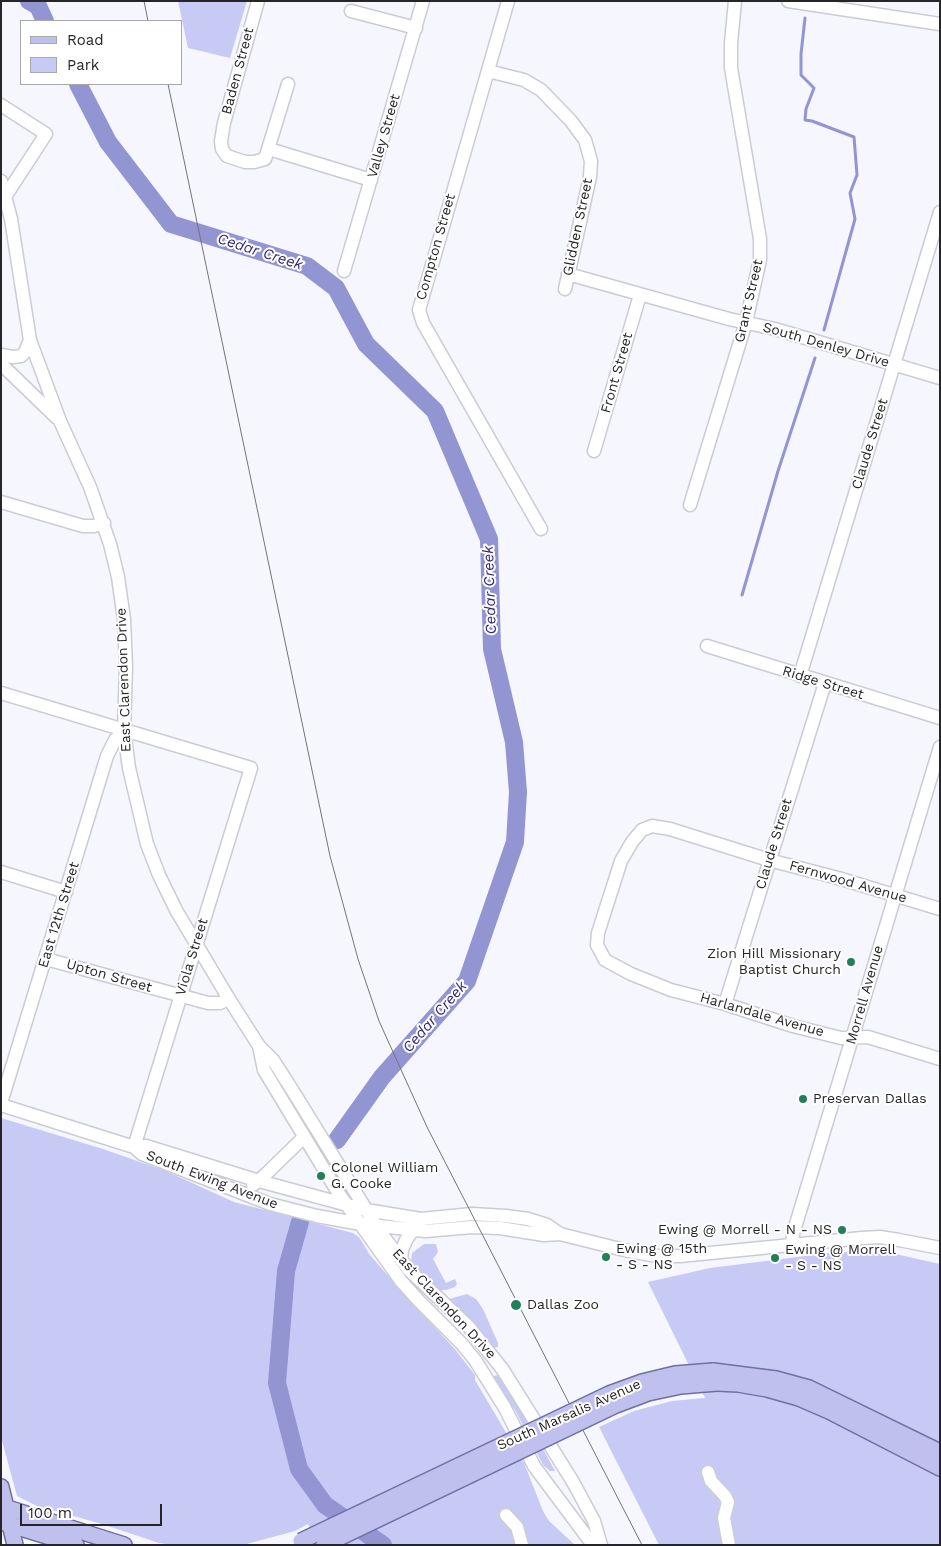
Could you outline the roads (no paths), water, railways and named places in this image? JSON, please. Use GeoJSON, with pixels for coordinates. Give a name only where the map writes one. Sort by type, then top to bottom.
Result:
{"type":"FeatureCollection","features":[{"type":"Feature","properties":{"kind":"main road","name":"South Marsalis Avenue"},"geometry":{"type":"LineString","coordinates":[[297,1543],[609,1394],[642,1382],[676,1374],[776,1379],[809,1388],[940,1452]]}},
{"type":"Feature","properties":{"kind":"main road","name":"South Marsalis Avenue"},"geometry":{"type":"LineString","coordinates":[[324,1545],[616,1405],[648,1393],[715,1377],[799,1398],[829,1411],[940,1468]]}},
{"type":"Feature","properties":{"kind":"main road"},"geometry":{"type":"LineString","coordinates":[[1,1487],[5,1515],[15,1545]]}},
{"type":"Feature","properties":{"kind":"main road"},"geometry":{"type":"LineString","coordinates":[[5,1515],[76,1545]]}},
{"type":"Feature","properties":{"kind":"main road"},"geometry":{"type":"LineString","coordinates":[[5,1515],[124,1545]]}},
{"type":"Feature","properties":{"kind":"street","name":"Baden Street"},"geometry":{"type":"LineString","coordinates":[[258,1],[224,123],[221,141],[222,149],[227,156],[236,160],[254,162],[267,154]]}},
{"type":"Feature","properties":{"kind":"street","name":"Valley Street"},"geometry":{"type":"LineString","coordinates":[[344,271],[423,1]]}},
{"type":"Feature","properties":{"kind":"street","name":"Compton Street"},"geometry":{"type":"LineString","coordinates":[[508,1],[419,310],[423,322],[541,529]]}},
{"type":"Feature","properties":{"kind":"street","name":"Grant Street"},"geometry":{"type":"LineString","coordinates":[[690,506],[746,322],[760,260],[760,238],[732,68],[731,43],[736,1]]}},
{"type":"Feature","properties":{"kind":"street"},"geometry":{"type":"LineString","coordinates":[[788,1],[940,24]]}},
{"type":"Feature","properties":{"kind":"street"},"geometry":{"type":"LineString","coordinates":[[351,10],[416,28]]}},
{"type":"Feature","properties":{"kind":"street","name":"Glidden Street"},"geometry":{"type":"LineString","coordinates":[[488,70],[524,80],[540,90],[572,120],[585,140],[591,161],[590,176],[565,289]]}},
{"type":"Feature","properties":{"kind":"street"},"geometry":{"type":"LineString","coordinates":[[288,84],[267,154],[371,180]]}},
{"type":"Feature","properties":{"kind":"street"},"geometry":{"type":"LineString","coordinates":[[1,105],[46,134],[4,199]]}},
{"type":"Feature","properties":{"kind":"street","name":"East Clarendon Drive"},"geometry":{"type":"LineString","coordinates":[[1,181],[30,340],[60,421],[90,486],[104,523],[118,577],[124,619],[126,666],[124,731],[131,778],[147,844],[159,875],[176,910],[229,999],[259,1046],[273,1060],[375,1225],[401,1260],[424,1286],[469,1327],[494,1357],[514,1386],[594,1521],[601,1545]]}},
{"type":"Feature","properties":{"kind":"street","name":"Claude Street"},"geometry":{"type":"LineString","coordinates":[[800,676],[940,212]]}},
{"type":"Feature","properties":{"kind":"street","name":"South Denley Drive"},"geometry":{"type":"LineString","coordinates":[[568,274],[640,295],[746,322],[940,378]]}},
{"type":"Feature","properties":{"kind":"street","name":"Front Street"},"geometry":{"type":"LineString","coordinates":[[594,451],[640,295]]}},
{"type":"Feature","properties":{"kind":"street"},"geometry":{"type":"LineString","coordinates":[[1,355],[13,358],[21,356],[25,352],[30,340]]}},
{"type":"Feature","properties":{"kind":"street"},"geometry":{"type":"LineString","coordinates":[[1,364],[60,421]]}},
{"type":"Feature","properties":{"kind":"street"},"geometry":{"type":"LineString","coordinates":[[1,502],[83,526],[94,526],[104,523]]}},
{"type":"Feature","properties":{"kind":"street","name":"Ridge Street"},"geometry":{"type":"LineString","coordinates":[[707,646],[940,718]]}},
{"type":"Feature","properties":{"kind":"street","name":"Claude Street"},"geometry":{"type":"LineString","coordinates":[[725,1004],[825,684]]}},
{"type":"Feature","properties":{"kind":"street"},"geometry":{"type":"LineString","coordinates":[[1,693],[124,731]]}},
{"type":"Feature","properties":{"kind":"street","name":"Viola Street"},"geometry":{"type":"LineString","coordinates":[[124,731],[251,768],[134,1147]]}},
{"type":"Feature","properties":{"kind":"street","name":"East 12th Street"},"geometry":{"type":"LineString","coordinates":[[1,1104],[107,756],[115,740],[124,731]]}},
{"type":"Feature","properties":{"kind":"street","name":"Morrell Avenue"},"geometry":{"type":"LineString","coordinates":[[792,1244],[793,1234],[940,746]]}},
{"type":"Feature","properties":{"kind":"street","name":"Fernwood Avenue"},"geometry":{"type":"LineString","coordinates":[[597,945],[598,933],[621,860],[642,830],[652,826],[670,828],[769,860],[940,909]]}},
{"type":"Feature","properties":{"kind":"street"},"geometry":{"type":"LineString","coordinates":[[1,872],[66,892]]}},
{"type":"Feature","properties":{"kind":"street","name":"Harlandale Avenue"},"geometry":{"type":"LineString","coordinates":[[597,945],[605,960],[630,974],[671,990],[725,1004],[793,1026],[841,1038],[868,1038],[940,1059]]}},
{"type":"Feature","properties":{"kind":"street","name":"Upton Street"},"geometry":{"type":"LineString","coordinates":[[46,959],[208,1003],[220,1003],[229,999]]}},
{"type":"Feature","properties":{"kind":"street","name":"East Clarendon Drive"},"geometry":{"type":"LineString","coordinates":[[259,1046],[264,1070],[348,1205],[401,1281],[462,1344],[484,1374],[505,1408],[534,1466],[593,1545]]}},
{"type":"Feature","properties":{"kind":"street","name":"South Ewing Avenue"},"geometry":{"type":"LineString","coordinates":[[1,1104],[134,1147],[146,1146],[259,1182],[366,1210],[421,1219],[472,1214],[506,1216],[528,1219],[546,1225],[560,1234]]}},
{"type":"Feature","properties":{"kind":"street"},"geometry":{"type":"LineString","coordinates":[[236,1192],[242,1192],[259,1182],[304,1136]]}},
{"type":"Feature","properties":{"kind":"street","name":"South Ewing Avenue"},"geometry":{"type":"LineString","coordinates":[[134,1147],[142,1154],[270,1204],[317,1216],[361,1224],[426,1231],[472,1227],[560,1234],[656,1256],[680,1256],[792,1244],[880,1238],[940,1248]]}},
{"type":"Feature","properties":{"kind":"street"},"geometry":{"type":"LineString","coordinates":[[401,1260],[406,1240],[414,1230]]}},
{"type":"Feature","properties":{"kind":"street"},"geometry":{"type":"LineString","coordinates":[[484,1374],[494,1357]]}},
{"type":"Feature","properties":{"kind":"street"},"geometry":{"type":"LineString","coordinates":[[545,1480],[565,1470]]}},
{"type":"Feature","properties":{"kind":"street"},"geometry":{"type":"LineString","coordinates":[[708,1472],[711,1481],[728,1502],[724,1518],[729,1545]]}},
{"type":"Feature","properties":{"kind":"street"},"geometry":{"type":"LineString","coordinates":[[506,1515],[517,1526],[522,1545]]}},
{"type":"Feature","properties":{"kind":"waterway","name":"Cedar Creek"},"geometry":{"type":"LineString","coordinates":[[29,1],[38,6],[45,20]]}},
{"type":"Feature","properties":{"kind":"waterway"},"geometry":{"type":"LineString","coordinates":[[805,18],[801,75],[814,88],[806,109],[805,120],[854,137],[857,175],[850,193],[855,219],[824,330]]}},
{"type":"Feature","properties":{"kind":"waterway","name":"Cedar Creek"},"geometry":{"type":"LineString","coordinates":[[79,85],[108,142],[171,224],[307,266],[336,288],[366,344],[435,411],[489,539],[492,649],[514,742],[518,792],[515,842],[467,981],[382,1077],[337,1140]]}},
{"type":"Feature","properties":{"kind":"waterway"},"geometry":{"type":"LineString","coordinates":[[742,595],[778,471],[815,358]]}},
{"type":"Feature","properties":{"kind":"waterway","name":"Cedar Creek"},"geometry":{"type":"LineString","coordinates":[[300,1222],[286,1271],[277,1383],[299,1469],[325,1505],[383,1545]]}},
{"type":"Feature","properties":{"kind":"tram line"},"geometry":{"type":"LineString","coordinates":[[144,1],[148,20]]}},
{"type":"Feature","properties":{"kind":"tram line"},"geometry":{"type":"LineString","coordinates":[[168,85],[330,856],[358,959],[379,1021],[427,1127],[642,1545]]}},
{"type":"Feature","properties":{"kind":"place","name":"Zion Hill Missionary Baptist Church"},"geometry":{"type":"Point","coordinates":[851,962]}},
{"type":"Feature","properties":{"kind":"place","name":"Preservan Dallas"},"geometry":{"type":"Point","coordinates":[803,1099]}},
{"type":"Feature","properties":{"kind":"place","name":"Colonel William G. Cooke"},"geometry":{"type":"Point","coordinates":[321,1176]}},
{"type":"Feature","properties":{"kind":"place","name":"Ewing @ Morrell - N - NS"},"geometry":{"type":"Point","coordinates":[842,1230]}},
{"type":"Feature","properties":{"kind":"place","name":"Ewing @ 15th - S - NS"},"geometry":{"type":"Point","coordinates":[606,1257]}},
{"type":"Feature","properties":{"kind":"place","name":"Ewing @ Morrell - S - NS"},"geometry":{"type":"Point","coordinates":[775,1258]}},
{"type":"Feature","properties":{"kind":"place","name":"Dallas Zoo"},"geometry":{"type":"Point","coordinates":[516,1305]}}]}
